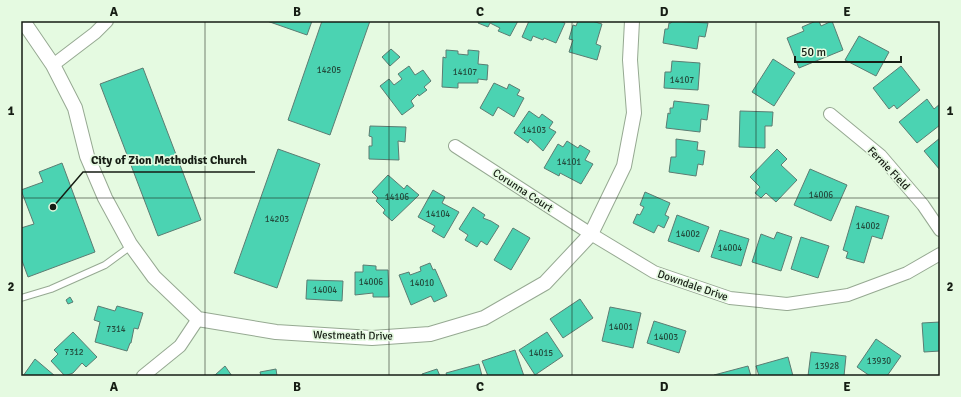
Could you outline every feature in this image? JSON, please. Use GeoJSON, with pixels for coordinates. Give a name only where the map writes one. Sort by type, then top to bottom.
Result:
{"type":"FeatureCollection","features":[{"type":"Feature","properties":{"kind":"street"},"geometry":{"type":"LineString","coordinates":[[23,21],[53,65],[75,108],[87,156],[105,198],[131,246],[154,277],[198,319],[180,346],[143,376]]}},
{"type":"Feature","properties":{"kind":"street"},"geometry":{"type":"LineString","coordinates":[[53,65],[95,33],[106,21]]}},
{"type":"Feature","properties":{"kind":"street","name":"Westmeath Drive"},"geometry":{"type":"LineString","coordinates":[[198,319],[276,332],[372,338],[430,334],[484,318],[544,283],[591,234],[624,166],[634,113],[630,60],[632,21]]}},
{"type":"Feature","properties":{"kind":"street","name":"Fernie Field"},"geometry":{"type":"LineString","coordinates":[[830,114],[881,156],[923,205],[940,230]]}},
{"type":"Feature","properties":{"kind":"street","name":"Corunna Court"},"geometry":{"type":"LineString","coordinates":[[455,146],[591,234]]}},
{"type":"Feature","properties":{"kind":"street","name":"Downdale Drive"},"geometry":{"type":"LineString","coordinates":[[591,234],[654,272],[730,298],[787,304],[848,295],[907,274],[940,254]]}},
{"type":"Feature","properties":{"kind":"lane"},"geometry":{"type":"LineString","coordinates":[[21,298],[51,289],[105,265],[131,246]]}},
{"type":"Feature","properties":{"kind":"building"},"geometry":{"type":"Polygon","coordinates":[[[267,21],[312,21],[307,35],[267,21]]]}},
{"type":"Feature","properties":{"kind":"building"},"geometry":{"type":"Polygon","coordinates":[[[322,21],[370,21],[330,135],[288,120],[322,21]]]}},
{"type":"Feature","properties":{"kind":"building"},"geometry":{"type":"Polygon","coordinates":[[[479,21],[518,21],[510,36],[498,31],[500,28],[490,23],[488,27],[478,23],[479,21]]]}},
{"type":"Feature","properties":{"kind":"building"},"geometry":{"type":"Polygon","coordinates":[[[529,21],[560,21],[565,23],[556,43],[544,38],[543,40],[533,36],[531,41],[522,37],[529,21]]]}},
{"type":"Feature","properties":{"kind":"building"},"geometry":{"type":"Polygon","coordinates":[[[578,21],[592,21],[602,24],[596,44],[601,46],[597,60],[569,52],[573,40],[569,39],[573,25],[576,26],[578,21]]]}},
{"type":"Feature","properties":{"kind":"building"},"geometry":{"type":"Polygon","coordinates":[[[672,21],[708,23],[705,37],[699,36],[697,49],[663,43],[665,29],[668,29],[669,23],[672,21]]]}},
{"type":"Feature","properties":{"kind":"building"},"geometry":{"type":"Polygon","coordinates":[[[819,21],[821,26],[832,21],[843,50],[799,68],[787,38],[804,31],[802,27],[819,21]]]}},
{"type":"Feature","properties":{"kind":"building"},"geometry":{"type":"Polygon","coordinates":[[[859,36],[889,52],[876,76],[845,60],[859,36]]]}},
{"type":"Feature","properties":{"kind":"building"},"geometry":{"type":"Polygon","coordinates":[[[391,49],[400,57],[390,66],[382,57],[391,49]]]}},
{"type":"Feature","properties":{"kind":"building"},"geometry":{"type":"Polygon","coordinates":[[[446,50],[458,51],[458,54],[468,55],[468,50],[479,51],[478,64],[488,65],[487,80],[478,79],[478,83],[458,83],[458,88],[442,87],[443,57],[446,58],[446,50]]]}},
{"type":"Feature","properties":{"kind":"building"},"geometry":{"type":"Polygon","coordinates":[[[773,59],[795,73],[774,106],[752,92],[773,59]]]}},
{"type":"Feature","properties":{"kind":"building"},"geometry":{"type":"Polygon","coordinates":[[[672,61],[700,63],[698,90],[664,88],[665,72],[671,72],[672,61]]]}},
{"type":"Feature","properties":{"kind":"building"},"geometry":{"type":"Polygon","coordinates":[[[409,66],[415,75],[423,70],[431,81],[424,87],[427,90],[419,96],[418,94],[411,101],[414,106],[402,115],[380,86],[389,79],[394,85],[402,79],[398,74],[409,66]]]}},
{"type":"Feature","properties":{"kind":"building"},"geometry":{"type":"Polygon","coordinates":[[[901,66],[920,90],[897,109],[894,105],[889,109],[873,88],[901,66]]]}},
{"type":"Feature","properties":{"kind":"building"},"geometry":{"type":"Polygon","coordinates":[[[143,68],[201,220],[158,236],[100,84],[143,68]]]}},
{"type":"Feature","properties":{"kind":"building"},"geometry":{"type":"Polygon","coordinates":[[[494,83],[507,89],[509,84],[520,90],[517,95],[524,98],[514,117],[498,107],[493,116],[480,108],[494,83]]]}},
{"type":"Feature","properties":{"kind":"building"},"geometry":{"type":"Polygon","coordinates":[[[927,99],[934,109],[940,104],[940,125],[917,143],[899,122],[927,99]]]}},
{"type":"Feature","properties":{"kind":"building"},"geometry":{"type":"Polygon","coordinates":[[[674,101],[709,105],[707,120],[701,119],[700,132],[666,128],[668,113],[670,114],[670,108],[673,108],[674,101]]]}},
{"type":"Feature","properties":{"kind":"building"},"geometry":{"type":"Polygon","coordinates":[[[529,111],[539,118],[542,114],[553,122],[549,128],[556,132],[543,151],[530,139],[528,143],[514,133],[529,111]]]}},
{"type":"Feature","properties":{"kind":"building"},"geometry":{"type":"Polygon","coordinates":[[[740,111],[773,112],[772,126],[765,126],[765,148],[739,147],[740,111]]]}},
{"type":"Feature","properties":{"kind":"building"},"geometry":{"type":"Polygon","coordinates":[[[370,126],[406,127],[405,142],[398,141],[399,160],[369,159],[369,146],[372,146],[372,137],[369,136],[370,126]]]}},
{"type":"Feature","properties":{"kind":"building"},"geometry":{"type":"Polygon","coordinates":[[[940,138],[940,170],[924,151],[940,138]]]}},
{"type":"Feature","properties":{"kind":"building"},"geometry":{"type":"Polygon","coordinates":[[[676,139],[698,142],[697,150],[705,151],[703,165],[698,164],[696,176],[669,172],[671,157],[676,157],[676,139]]]}},
{"type":"Feature","properties":{"kind":"building"},"geometry":{"type":"Polygon","coordinates":[[[567,141],[578,148],[580,145],[590,151],[585,160],[593,164],[581,184],[560,173],[559,176],[544,168],[558,144],[563,147],[567,141]]]}},
{"type":"Feature","properties":{"kind":"building"},"geometry":{"type":"Polygon","coordinates":[[[278,149],[320,164],[277,288],[234,273],[278,149]]]}},
{"type":"Feature","properties":{"kind":"building"},"geometry":{"type":"Polygon","coordinates":[[[777,149],[787,159],[781,165],[797,180],[776,202],[766,193],[761,198],[755,193],[760,187],[750,177],[777,149]]]}},
{"type":"Feature","properties":{"kind":"building"},"geometry":{"type":"Polygon","coordinates":[[[62,163],[95,252],[28,277],[21,258],[21,228],[34,224],[21,190],[43,182],[39,172],[62,163]]]}},
{"type":"Feature","properties":{"kind":"building"},"geometry":{"type":"Polygon","coordinates":[[[810,169],[847,185],[831,221],[794,205],[810,169]]]}},
{"type":"Feature","properties":{"kind":"building"},"geometry":{"type":"Polygon","coordinates":[[[388,175],[404,189],[407,185],[419,195],[392,221],[383,213],[385,210],[376,201],[378,198],[372,192],[388,175]]]}},
{"type":"Feature","properties":{"kind":"building"},"geometry":{"type":"Polygon","coordinates":[[[433,190],[445,197],[442,203],[459,212],[444,238],[432,231],[435,226],[418,217],[433,190]]]}},
{"type":"Feature","properties":{"kind":"building"},"geometry":{"type":"Polygon","coordinates":[[[645,192],[670,203],[665,215],[669,217],[664,228],[658,225],[654,233],[633,223],[637,214],[640,215],[644,207],[640,205],[645,192]]]}},
{"type":"Feature","properties":{"kind":"building"},"geometry":{"type":"Polygon","coordinates":[[[856,206],[889,216],[882,239],[872,236],[864,263],[846,258],[848,252],[843,250],[856,206]]]}},
{"type":"Feature","properties":{"kind":"building"},"geometry":{"type":"Polygon","coordinates":[[[473,207],[485,215],[483,218],[499,226],[487,245],[481,241],[477,247],[465,240],[468,235],[459,229],[473,207]]]}},
{"type":"Feature","properties":{"kind":"building"},"geometry":{"type":"Polygon","coordinates":[[[677,215],[709,227],[699,252],[668,241],[677,215]]]}},
{"type":"Feature","properties":{"kind":"building"},"geometry":{"type":"Polygon","coordinates":[[[513,228],[530,238],[511,270],[494,260],[513,228]]]}},
{"type":"Feature","properties":{"kind":"building"},"geometry":{"type":"Polygon","coordinates":[[[720,230],[749,239],[741,266],[711,257],[720,230]]]}},
{"type":"Feature","properties":{"kind":"building"},"geometry":{"type":"Polygon","coordinates":[[[777,232],[792,237],[781,271],[752,262],[761,234],[774,239],[777,232]]]}},
{"type":"Feature","properties":{"kind":"building"},"geometry":{"type":"Polygon","coordinates":[[[801,237],[829,246],[818,278],[791,269],[801,237]]]}},
{"type":"Feature","properties":{"kind":"building"},"geometry":{"type":"Polygon","coordinates":[[[430,263],[433,270],[435,269],[447,296],[434,302],[431,296],[411,305],[399,275],[409,272],[410,275],[421,271],[420,267],[430,263]]]}},
{"type":"Feature","properties":{"kind":"building"},"geometry":{"type":"Polygon","coordinates":[[[363,265],[376,266],[376,270],[388,270],[389,297],[373,297],[373,293],[355,295],[355,272],[363,272],[363,265]]]}},
{"type":"Feature","properties":{"kind":"building"},"geometry":{"type":"Polygon","coordinates":[[[307,280],[343,281],[342,301],[306,299],[307,280]]]}},
{"type":"Feature","properties":{"kind":"building"},"geometry":{"type":"Polygon","coordinates":[[[70,297],[73,302],[68,304],[66,300],[70,297]]]}},
{"type":"Feature","properties":{"kind":"building"},"geometry":{"type":"Polygon","coordinates":[[[580,299],[593,318],[563,338],[550,319],[580,299]]]}},
{"type":"Feature","properties":{"kind":"building"},"geometry":{"type":"Polygon","coordinates":[[[98,306],[115,311],[117,306],[143,313],[138,329],[134,328],[131,343],[127,351],[95,342],[100,322],[94,320],[98,306]]]}},
{"type":"Feature","properties":{"kind":"building"},"geometry":{"type":"Polygon","coordinates":[[[610,307],[641,313],[633,348],[602,341],[610,307]]]}},
{"type":"Feature","properties":{"kind":"building"},"geometry":{"type":"Polygon","coordinates":[[[654,321],[686,331],[679,353],[647,343],[654,321]]]}},
{"type":"Feature","properties":{"kind":"building"},"geometry":{"type":"Polygon","coordinates":[[[940,322],[940,351],[924,352],[922,323],[940,322]]]}},
{"type":"Feature","properties":{"kind":"building"},"geometry":{"type":"Polygon","coordinates":[[[73,332],[97,357],[86,367],[82,363],[73,373],[65,376],[51,361],[58,354],[54,350],[73,332]]]}},
{"type":"Feature","properties":{"kind":"building"},"geometry":{"type":"Polygon","coordinates":[[[547,332],[563,356],[535,375],[519,350],[547,332]]]}},
{"type":"Feature","properties":{"kind":"building"},"geometry":{"type":"Polygon","coordinates":[[[876,339],[901,356],[887,376],[870,376],[857,367],[876,339]]]}},
{"type":"Feature","properties":{"kind":"building"},"geometry":{"type":"Polygon","coordinates":[[[515,350],[524,376],[488,376],[482,361],[515,350]]]}},
{"type":"Feature","properties":{"kind":"building"},"geometry":{"type":"Polygon","coordinates":[[[811,352],[846,356],[844,376],[808,376],[811,352]]]}},
{"type":"Feature","properties":{"kind":"building"},"geometry":{"type":"Polygon","coordinates":[[[788,357],[793,376],[759,376],[756,366],[788,357]]]}},
{"type":"Feature","properties":{"kind":"building"},"geometry":{"type":"Polygon","coordinates":[[[35,359],[55,376],[23,376],[35,359]]]}},
{"type":"Feature","properties":{"kind":"building"},"geometry":{"type":"Polygon","coordinates":[[[479,364],[482,376],[447,376],[446,373],[479,364]]]}},
{"type":"Feature","properties":{"kind":"building"},"geometry":{"type":"Polygon","coordinates":[[[225,366],[232,376],[210,376],[215,375],[225,366]]]}},
{"type":"Feature","properties":{"kind":"building"},"geometry":{"type":"Polygon","coordinates":[[[748,366],[751,376],[714,375],[748,366]]]}},
{"type":"Feature","properties":{"kind":"building"},"geometry":{"type":"Polygon","coordinates":[[[276,369],[277,376],[261,376],[260,372],[276,369]]]}},
{"type":"Feature","properties":{"kind":"building"},"geometry":{"type":"Polygon","coordinates":[[[437,369],[440,376],[422,376],[422,374],[437,369]]]}},
{"type":"Feature","properties":{"kind":"place","name":"City of Zion Methodist Church"},"geometry":{"type":"Point","coordinates":[53,207]}}]}
